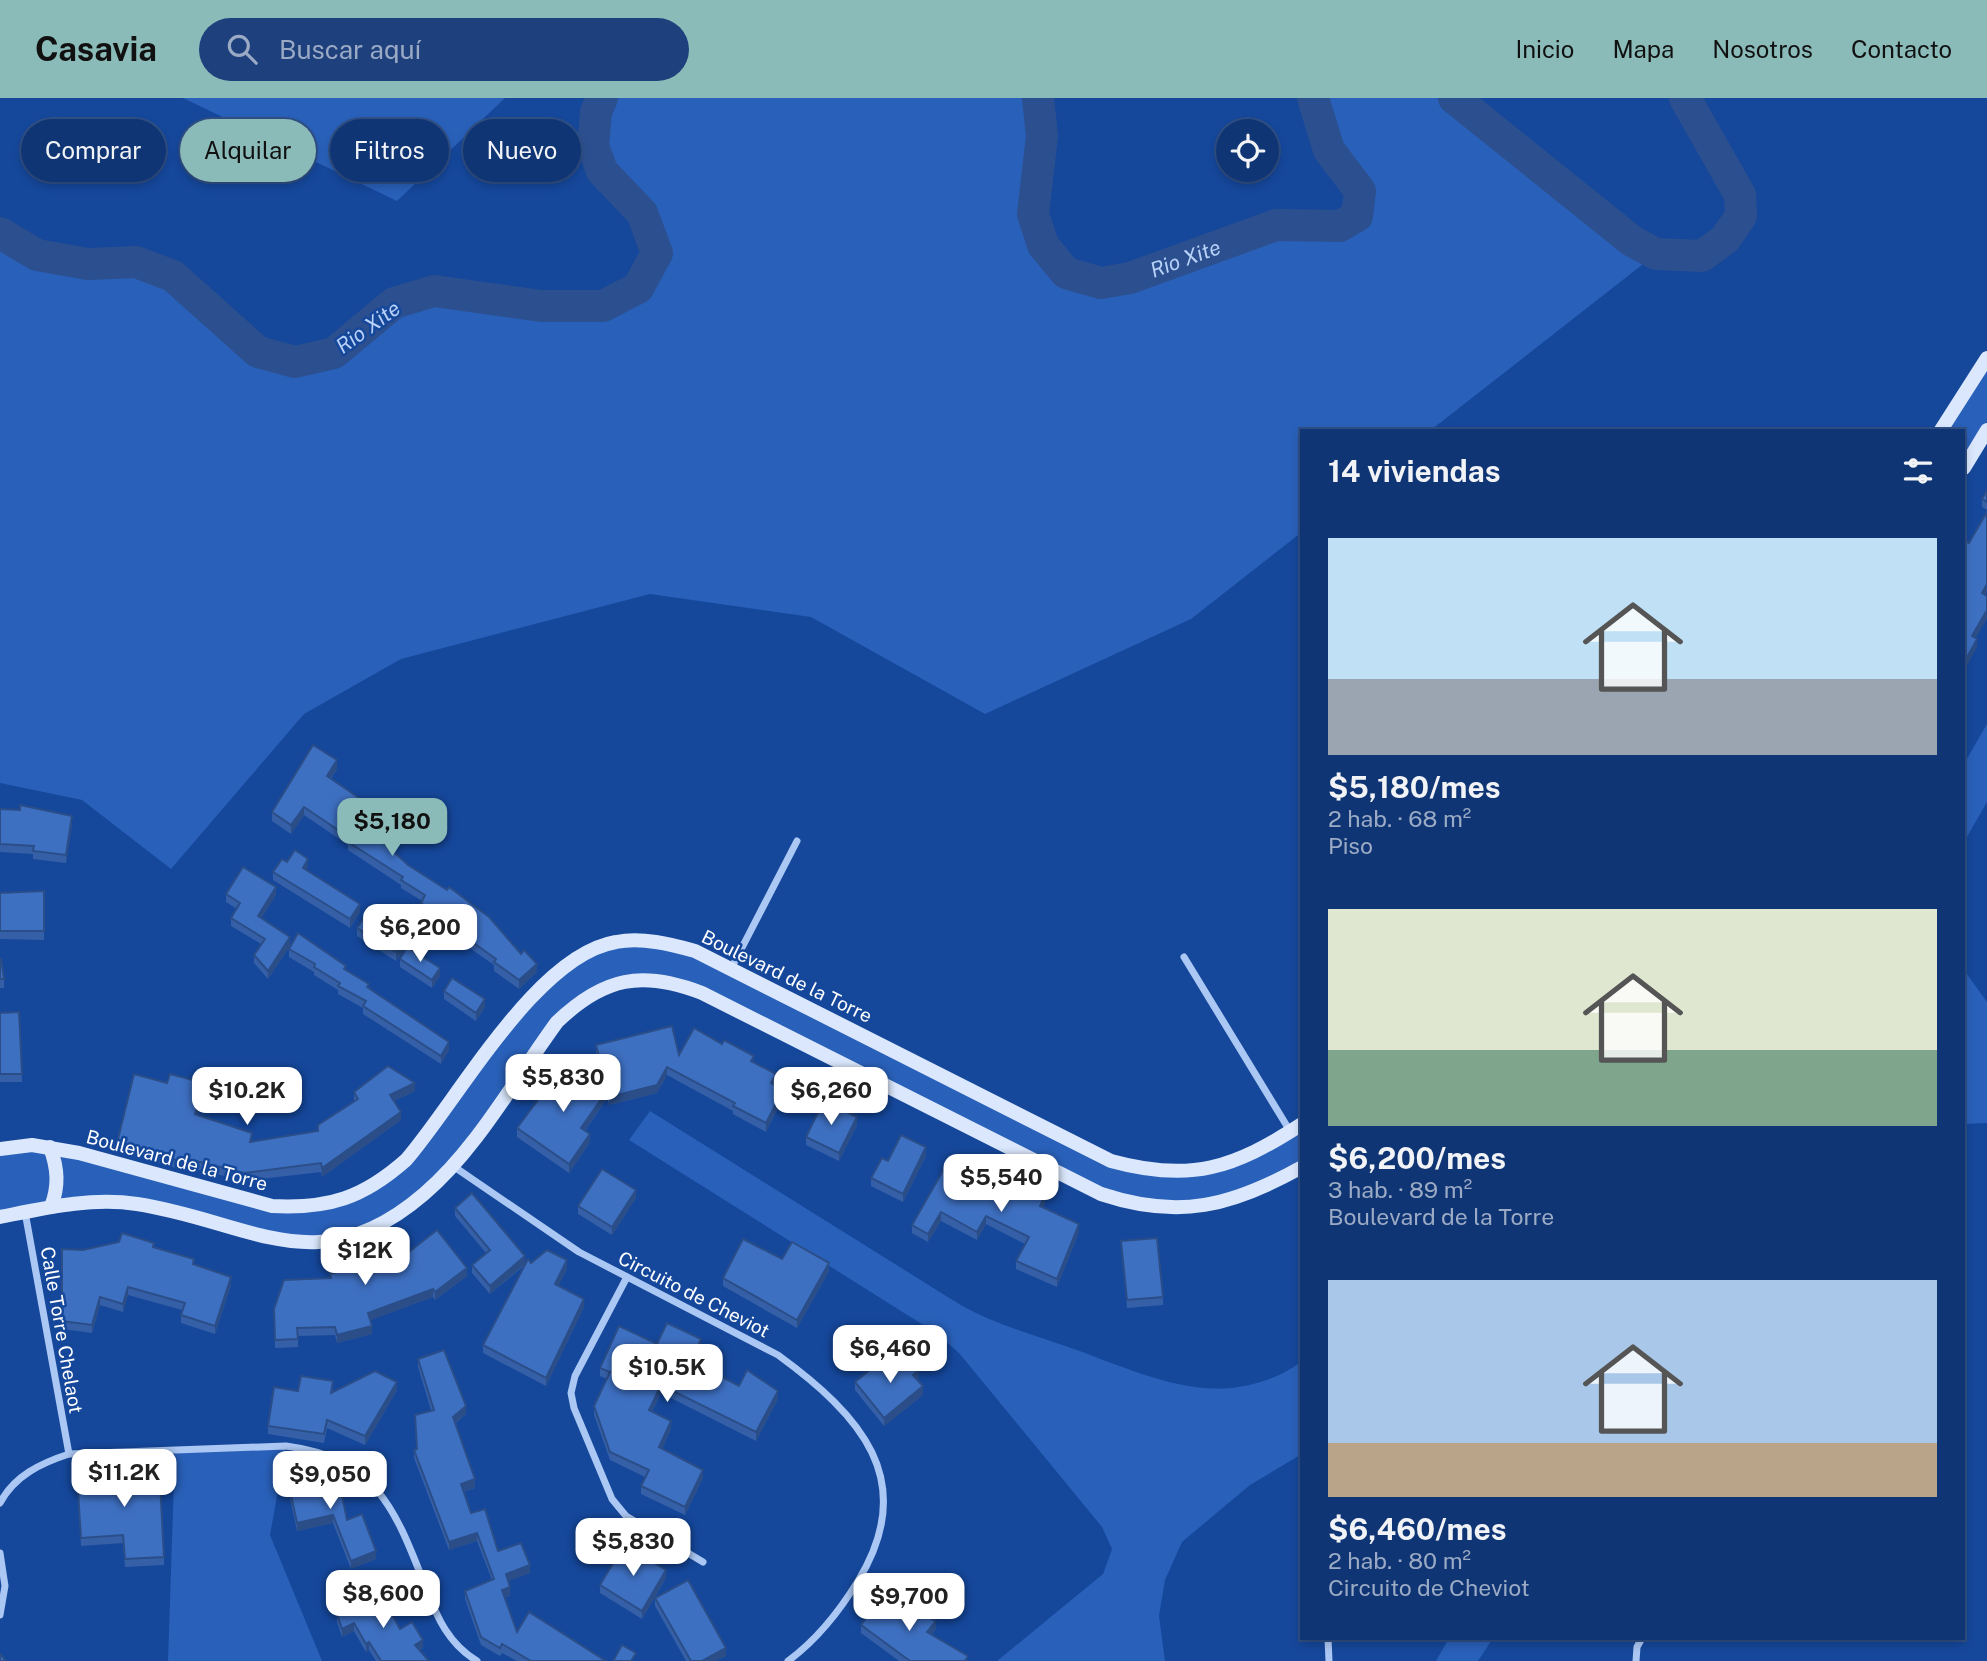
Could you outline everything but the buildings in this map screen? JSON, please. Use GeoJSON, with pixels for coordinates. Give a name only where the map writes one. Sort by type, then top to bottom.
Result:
{"type":"FeatureCollection","features":[{"type":"Feature","properties":{"kind":"street"},"geometry":{"type":"LineString","coordinates":[[1942,429],[1987,358]]}},
{"type":"Feature","properties":{"kind":"street"},"geometry":{"type":"LineString","coordinates":[[1965,466],[1986,433]]}},
{"type":"Feature","properties":{"kind":"street"},"geometry":{"type":"LineString","coordinates":[[732,967],[797,841]]}},
{"type":"Feature","properties":{"kind":"street","name":"Boulevard de la Torre"},"geometry":{"type":"LineString","coordinates":[[0,1149],[12,1146],[50,1147],[272,1206],[298,1208],[353,1197],[379,1184],[406,1160],[548,978],[589,951],[616,942],[666,942],[695,951],[732,967],[1123,1164],[1147,1171],[1182,1174],[1209,1169],[1243,1156],[1296,1128]]}},
{"type":"Feature","properties":{"kind":"street"},"geometry":{"type":"LineString","coordinates":[[1184,957],[1296,1128]]}},
{"type":"Feature","properties":{"kind":"street"},"geometry":{"type":"LineString","coordinates":[[0,1217],[86,1202],[139,1204],[263,1238],[302,1243],[336,1240],[365,1231],[396,1216],[453,1166],[557,1021],[577,1002],[600,990],[639,978],[671,981],[702,993],[1101,1194],[1129,1203],[1153,1208],[1180,1208],[1216,1202],[1276,1181],[1300,1168]]}},
{"type":"Feature","properties":{"kind":"street"},"geometry":{"type":"LineString","coordinates":[[50,1147],[57,1172],[57,1191],[51,1207]]}},
{"type":"Feature","properties":{"kind":"street","name":"Circuito de Cheviot"},"geometry":{"type":"LineString","coordinates":[[453,1166],[561,1242],[778,1355],[807,1377],[852,1422],[869,1444],[882,1479],[885,1512],[876,1553],[839,1611],[817,1637],[788,1661]]}},
{"type":"Feature","properties":{"kind":"street","name":"Calle Torre Chelaot"},"geometry":{"type":"LineString","coordinates":[[25,1212],[69,1454]]}},
{"type":"Feature","properties":{"kind":"street"},"geometry":{"type":"LineString","coordinates":[[627,1276],[575,1376],[571,1393],[574,1408],[612,1499],[626,1516],[703,1562]]}},
{"type":"Feature","properties":{"kind":"street"},"geometry":{"type":"LineString","coordinates":[[0,1503],[7,1490],[27,1473],[45,1462],[69,1454],[286,1446],[313,1450],[340,1461],[387,1500],[402,1526],[438,1619],[453,1641],[477,1661]]}},
{"type":"Feature","properties":{"kind":"street"},"geometry":{"type":"LineString","coordinates":[[0,1553],[5,1586],[0,1615]]}},
{"type":"Feature","properties":{"kind":"street"},"geometry":{"type":"LineString","coordinates":[[1328,1640],[1329,1661]]}},
{"type":"Feature","properties":{"kind":"street"},"geometry":{"type":"LineString","coordinates":[[1636,1661],[1637,1647],[1641,1640]]}},
{"type":"Feature","properties":{"kind":"shaded area"},"geometry":{"type":"Polygon","coordinates":[[[183,98],[505,98],[483,119],[463,119],[463,138],[449,151],[449,119],[330,119],[330,169],[316,162],[316,119],[227,119],[183,98]]]}},
{"type":"Feature","properties":{"kind":"shaded area"},"geometry":{"type":"Polygon","coordinates":[[[602,98],[1038,98],[1042,136],[1033,214],[1043,245],[1066,273],[1101,283],[1130,278],[1276,225],[1340,226],[1357,216],[1360,191],[1329,150],[1313,98],[1454,98],[1632,241],[1656,254],[1432,429],[1300,429],[1300,534],[1191,619],[985,714],[811,617],[650,594],[401,659],[304,714],[171,869],[82,800],[0,783],[0,233],[37,255],[88,264],[136,262],[173,276],[258,352],[295,362],[334,353],[394,303],[434,291],[541,306],[603,306],[638,288],[657,253],[642,213],[602,171],[593,146],[596,112],[602,98]]]}},
{"type":"Feature","properties":{"kind":"shaded area"},"geometry":{"type":"Polygon","coordinates":[[[358,182],[417,182],[397,201],[358,182]]]}},
{"type":"Feature","properties":{"kind":"shaded area"},"geometry":{"type":"Polygon","coordinates":[[[1987,358],[1987,430],[1965,466],[1965,429],[1942,429],[1987,358]]]}},
{"type":"Feature","properties":{"kind":"shaded area"},"geometry":{"type":"Polygon","coordinates":[[[1987,724],[1987,802],[1965,840],[1965,762],[1987,724]]]}},
{"type":"Feature","properties":{"kind":"shaded area"},"geometry":{"type":"Polygon","coordinates":[[[665,942],[1111,1161],[1209,1169],[1300,1125],[1300,1168],[1216,1202],[1129,1203],[702,993],[639,978],[577,1002],[453,1166],[365,1232],[302,1243],[139,1204],[0,1217],[0,1149],[32,1145],[298,1208],[379,1184],[548,978],[589,951],[665,942]]]}},
{"type":"Feature","properties":{"kind":"shaded area"},"geometry":{"type":"Polygon","coordinates":[[[1965,971],[1987,1002],[1987,1123],[1965,1124],[1965,971]]]}},
{"type":"Feature","properties":{"kind":"shaded area"},"geometry":{"type":"Polygon","coordinates":[[[650,1111],[972,1311],[1152,1377],[1195,1387],[1238,1387],[1280,1375],[1300,1362],[1300,1455],[1250,1485],[1182,1542],[1165,1580],[1159,1616],[1165,1661],[997,1661],[1103,1574],[1112,1549],[1102,1527],[959,1353],[936,1333],[629,1140],[650,1111]]]}},
{"type":"Feature","properties":{"kind":"shaded area"},"geometry":{"type":"Polygon","coordinates":[[[286,1446],[270,1535],[322,1661],[168,1661],[175,1450],[286,1446]]]}},
{"type":"Feature","properties":{"kind":"shaded area"},"geometry":{"type":"Polygon","coordinates":[[[1448,1640],[1492,1640],[1478,1661],[1436,1661],[1448,1640]]]}},
{"type":"Feature","properties":{"kind":"waterway","name":"Rio Xite"},"geometry":{"type":"LineString","coordinates":[[0,233],[37,255],[88,264],[136,262],[173,276],[258,352],[295,362],[334,353],[394,303],[434,291],[541,306],[603,306],[638,288],[657,253],[642,213],[602,171],[593,146],[596,112],[602,98]]}},
{"type":"Feature","properties":{"kind":"waterway","name":"Rio Xite"},"geometry":{"type":"LineString","coordinates":[[1038,98],[1042,136],[1033,214],[1043,245],[1066,273],[1101,283],[1130,278],[1276,225],[1340,226],[1357,216],[1360,191],[1329,150],[1313,98]]}},
{"type":"Feature","properties":{"kind":"waterway","name":"Rio Xite"},"geometry":{"type":"LineString","coordinates":[[1454,98],[1632,241],[1656,254],[1702,256],[1725,239],[1741,216],[1740,195],[1685,98]]}}]}
